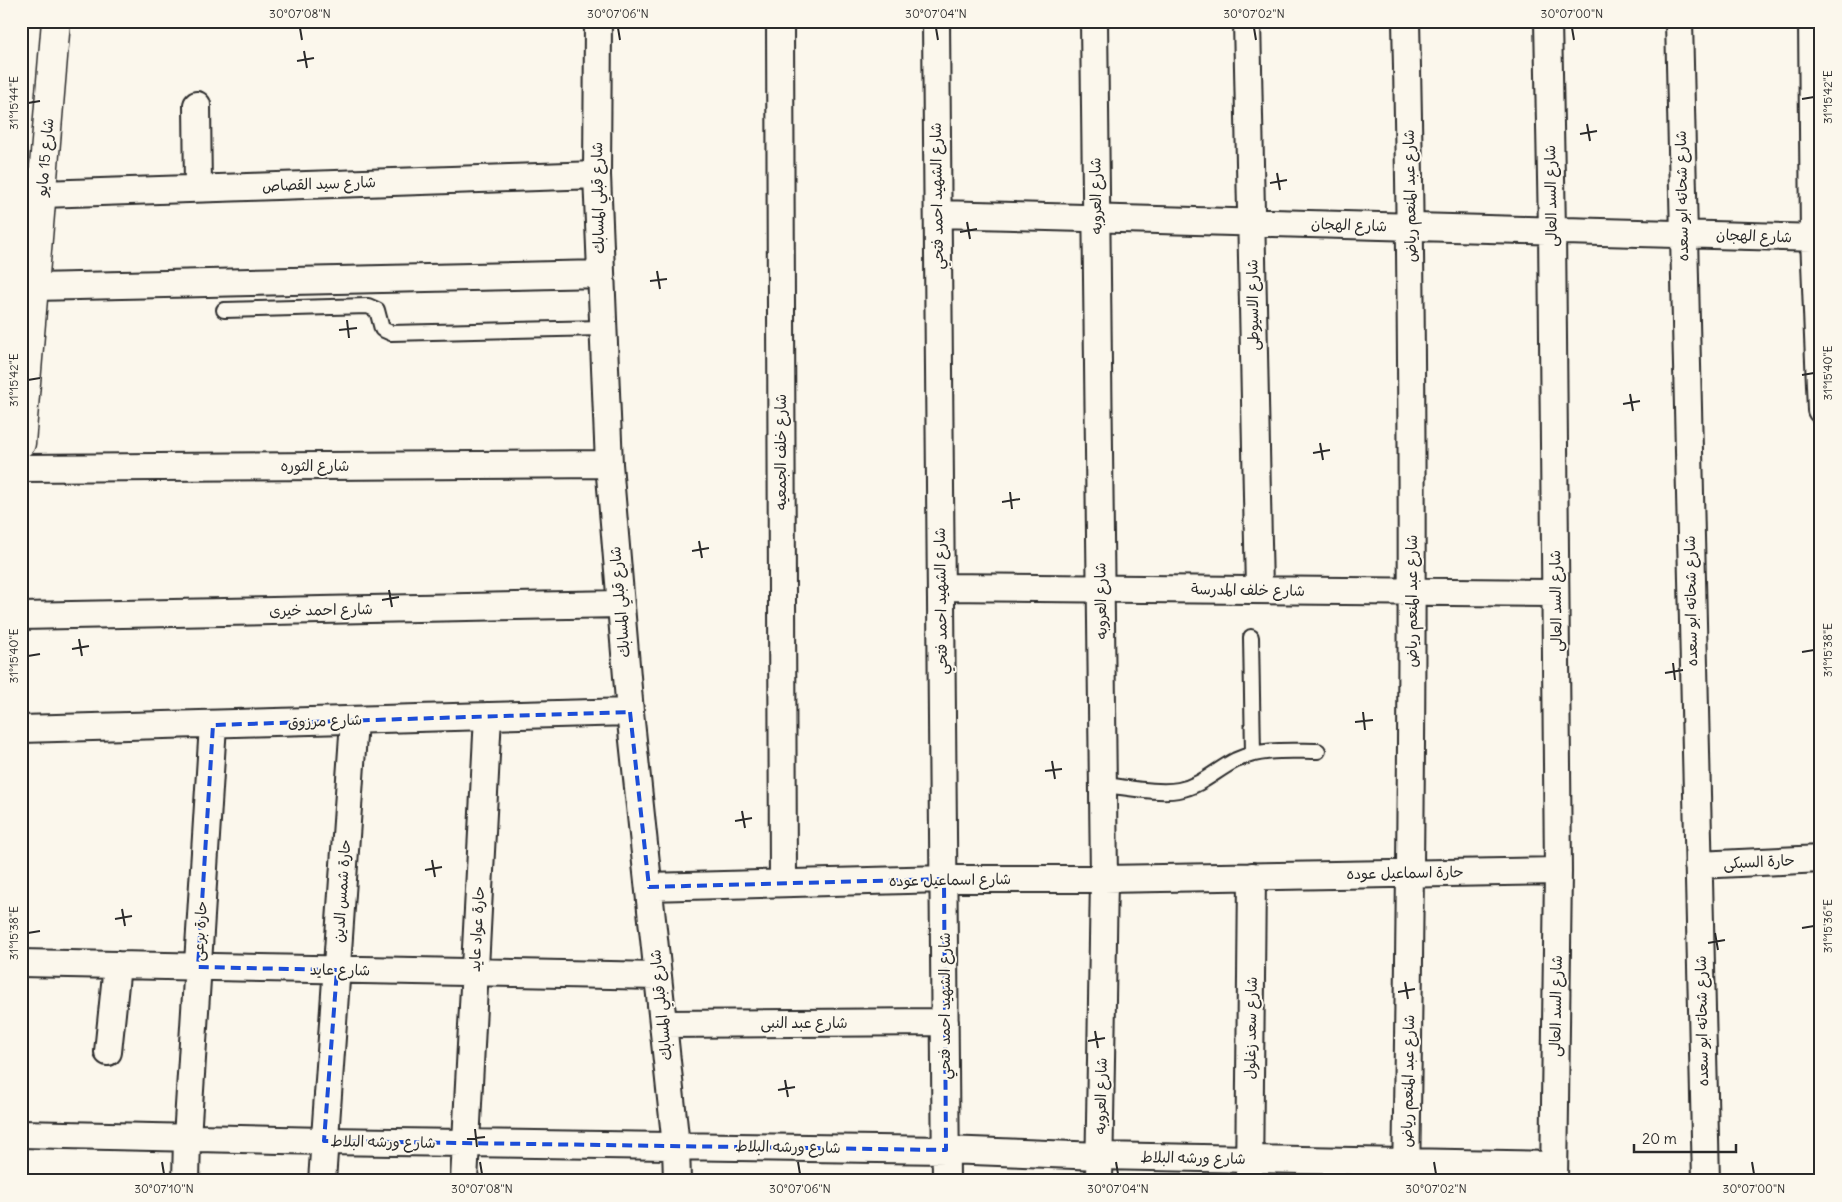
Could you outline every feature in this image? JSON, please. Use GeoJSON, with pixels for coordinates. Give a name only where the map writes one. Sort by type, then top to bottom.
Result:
{"type":"FeatureCollection","features":[{"type":"Feature","properties":{"kind":"main road","name":"شارع 15 مايو"},"geometry":{"type":"LineString","coordinates":[[21,443],[56,21]]}},
{"type":"Feature","properties":{"kind":"street","name":"شارع قبلي المسابك"},"geometry":{"type":"LineString","coordinates":[[598,21],[596,175],[609,464],[630,712],[676,1146],[677,1181]]}},
{"type":"Feature","properties":{"kind":"street","name":"شارع خلف الجمعيه"},"geometry":{"type":"LineString","coordinates":[[780,21],[782,884]]}},
{"type":"Feature","properties":{"kind":"street","name":"شارع الشهيد احمد فتحي"},"geometry":{"type":"LineString","coordinates":[[936,21],[946,1181]]}},
{"type":"Feature","properties":{"kind":"street","name":"شارع العروبه"},"geometry":{"type":"LineString","coordinates":[[1094,21],[1104,879],[1100,1168]]}},
{"type":"Feature","properties":{"kind":"street","name":"شارع الاسيوطى"},"geometry":{"type":"LineString","coordinates":[[1247,21],[1258,590]]}},
{"type":"Feature","properties":{"kind":"street","name":"شارع عبد المنعم رياض"},"geometry":{"type":"LineString","coordinates":[[1406,21],[1411,227],[1412,591],[1411,874],[1406,1172]]}},
{"type":"Feature","properties":{"kind":"street","name":"شارع السد العالى"},"geometry":{"type":"LineString","coordinates":[[1548,21],[1552,230],[1558,871],[1554,1173]]}},
{"type":"Feature","properties":{"kind":"street","name":"شارع شحاته ابو سعده"},"geometry":{"type":"LineString","coordinates":[[1679,21],[1706,1181]]}},
{"type":"Feature","properties":{"kind":"street"},"geometry":{"type":"LineString","coordinates":[[1812,21],[1821,410]]}},
{"type":"Feature","properties":{"kind":"street"},"geometry":{"type":"LineString","coordinates":[[198,106],[198,188]]}},
{"type":"Feature","properties":{"kind":"street","name":"شارع سيد القصاص"},"geometry":{"type":"LineString","coordinates":[[42,194],[596,175]]}},
{"type":"Feature","properties":{"kind":"street","name":"شارع الهجان"},"geometry":{"type":"LineString","coordinates":[[938,214],[1817,238]]}},
{"type":"Feature","properties":{"kind":"street"},"geometry":{"type":"LineString","coordinates":[[34,287],[600,274]]}},
{"type":"Feature","properties":{"kind":"street","name":"شارع الثوره"},"geometry":{"type":"LineString","coordinates":[[21,468],[609,464]]}},
{"type":"Feature","properties":{"kind":"street","name":"شارع خلف المدرسة"},"geometry":{"type":"LineString","coordinates":[[941,587],[1556,593]]}},
{"type":"Feature","properties":{"kind":"street","name":"شارع احمد خيرى"},"geometry":{"type":"LineString","coordinates":[[21,616],[620,604]]}},
{"type":"Feature","properties":{"kind":"street","name":"شارع مرزوق"},"geometry":{"type":"LineString","coordinates":[[21,729],[630,712]]}},
{"type":"Feature","properties":{"kind":"street","name":"حارة عواد عايد"},"geometry":{"type":"LineString","coordinates":[[464,1181],[488,716]]}},
{"type":"Feature","properties":{"kind":"street","name":"حارة شمس الدين"},"geometry":{"type":"LineString","coordinates":[[322,1181],[354,720]]}},
{"type":"Feature","properties":{"kind":"street","name":"حارة برعى"},"geometry":{"type":"LineString","coordinates":[[186,1181],[187,1138],[213,725]]}},
{"type":"Feature","properties":{"kind":"street","name":"حارة السبكى"},"geometry":{"type":"LineString","coordinates":[[1698,865],[1821,858]]}},
{"type":"Feature","properties":{"kind":"street","name":"حارة اسماعيل عوده"},"geometry":{"type":"LineString","coordinates":[[1252,876],[1558,871]]}},
{"type":"Feature","properties":{"kind":"street","name":"شارع اسماعيل عوده"},"geometry":{"type":"LineString","coordinates":[[649,887],[944,879],[1104,879],[1252,876]]}},
{"type":"Feature","properties":{"kind":"street","name":"شارع سعد زغلول"},"geometry":{"type":"LineString","coordinates":[[1250,1170],[1252,876]]}},
{"type":"Feature","properties":{"kind":"street","name":"شارع عايد"},"geometry":{"type":"LineString","coordinates":[[21,963],[658,976]]}},
{"type":"Feature","properties":{"kind":"street"},"geometry":{"type":"LineString","coordinates":[[108,1052],[117,965]]}},
{"type":"Feature","properties":{"kind":"street","name":"شارع عبد النبى"},"geometry":{"type":"LineString","coordinates":[[663,1024],[945,1022]]}},
{"type":"Feature","properties":{"kind":"street","name":"شارع ورشه البلاط"},"geometry":{"type":"LineString","coordinates":[[21,1134],[324,1141],[946,1150],[1100,1168],[1554,1173]]}},
{"type":"Feature","properties":{"kind":"lane"},"geometry":{"type":"LineString","coordinates":[[224,310],[368,306],[377,310],[382,329],[392,333],[602,328]]}},
{"type":"Feature","properties":{"kind":"lane"},"geometry":{"type":"LineString","coordinates":[[1251,637],[1253,754]]}},
{"type":"Feature","properties":{"kind":"lane"},"geometry":{"type":"LineString","coordinates":[[1103,786],[1176,791],[1200,783],[1234,761],[1253,754],[1276,751],[1318,751]]}},
{"type":"Feature","properties":{"kind":"highlighted area"},"geometry":{"type":"Polygon","coordinates":[[[630,712],[649,887],[944,879],[946,1150],[324,1141],[337,970],[198,967],[213,725],[630,712]]]}}]}
